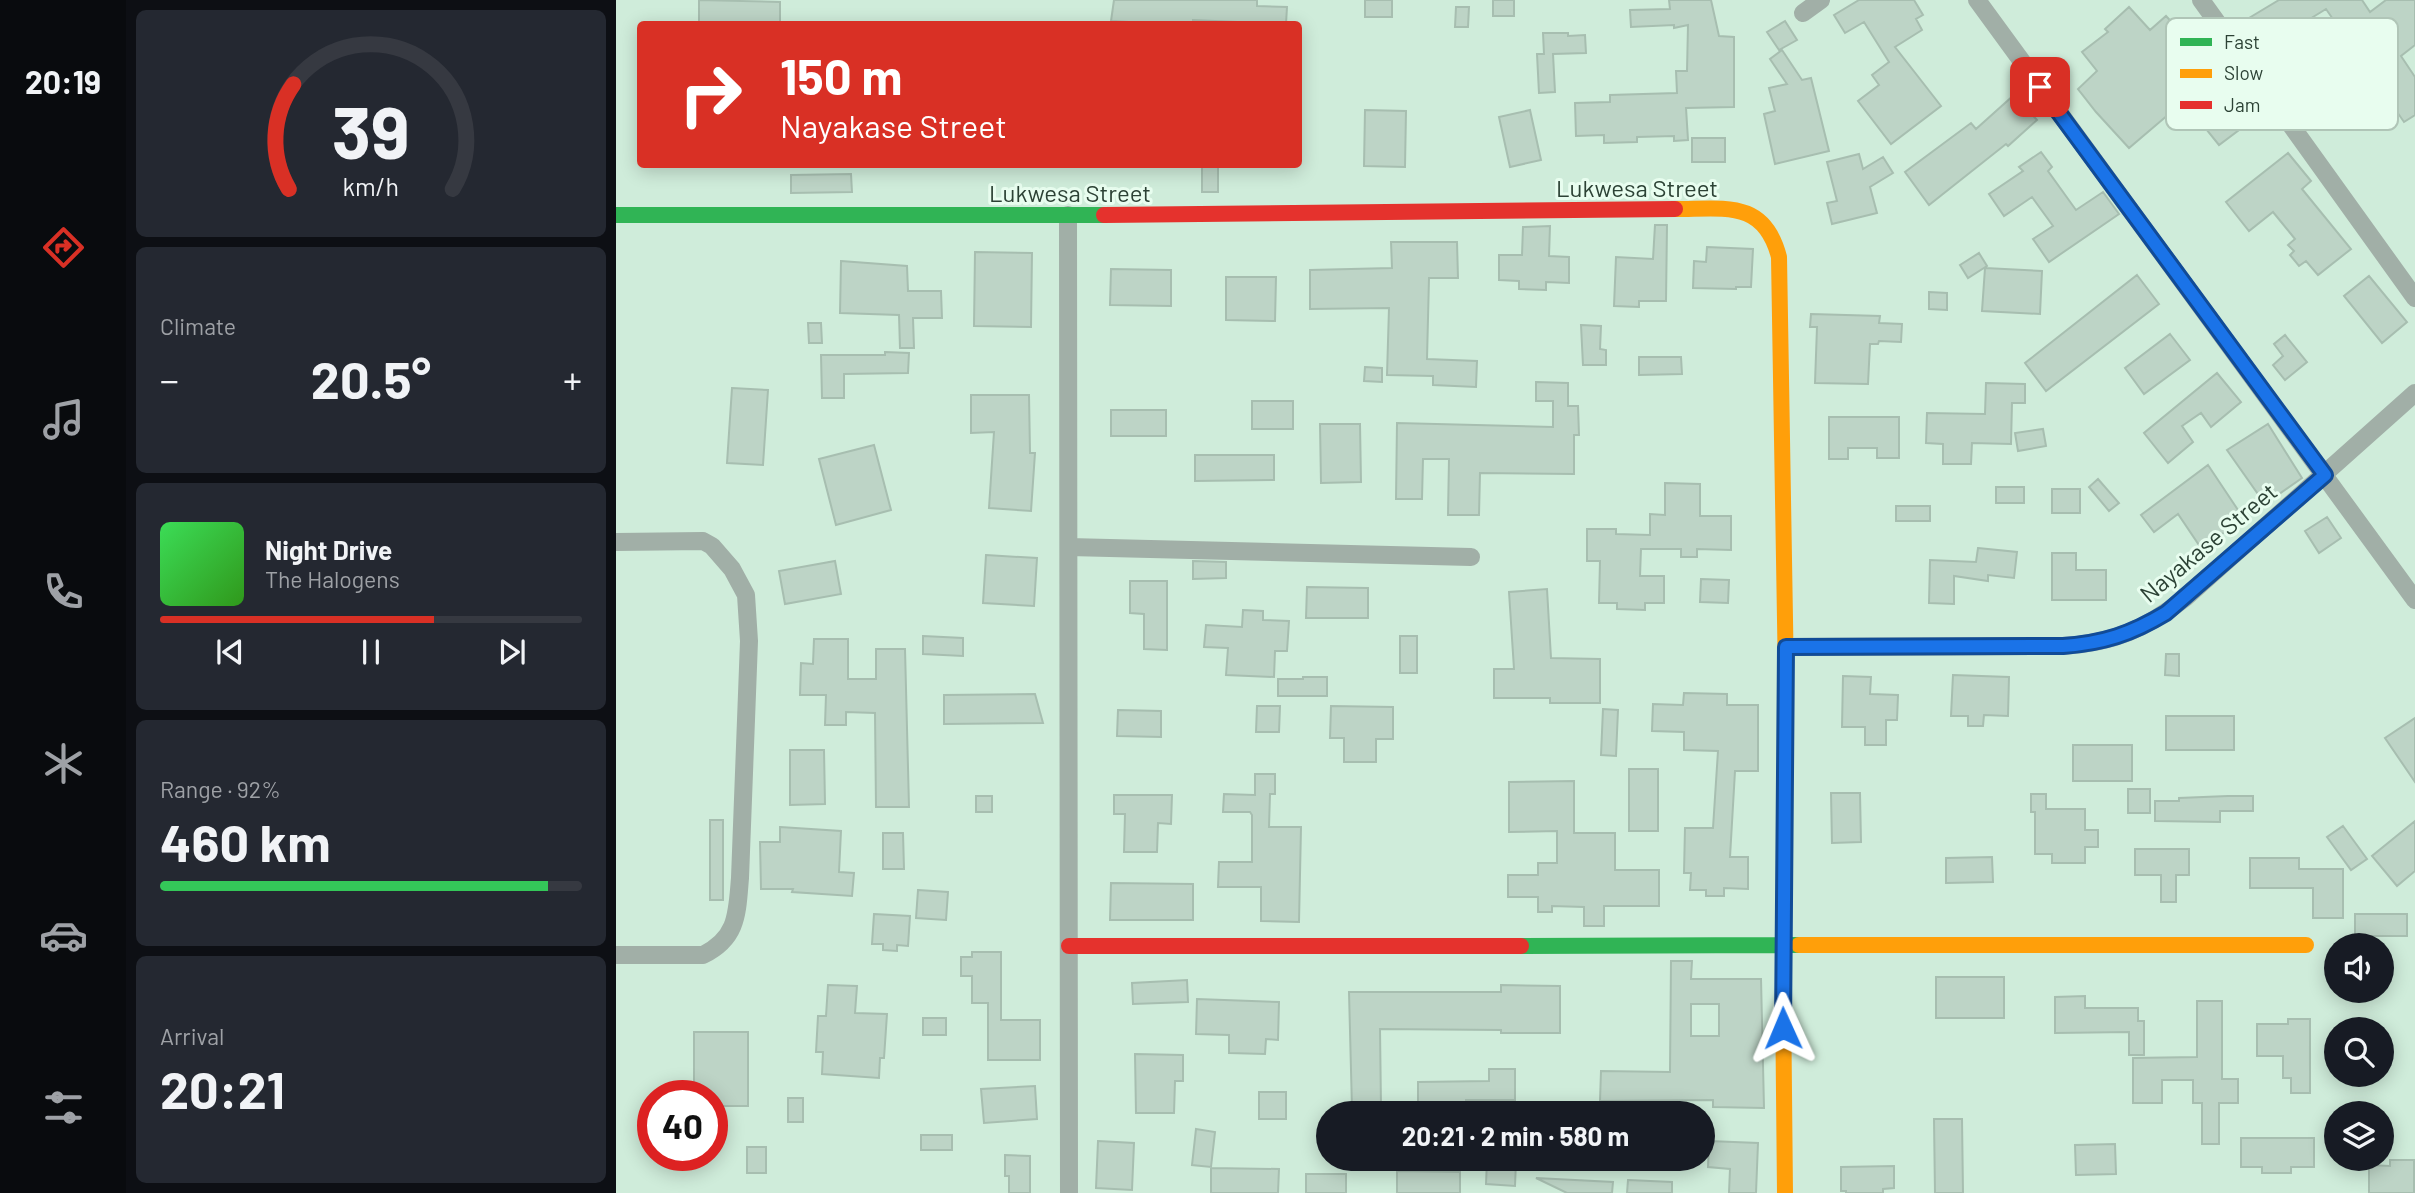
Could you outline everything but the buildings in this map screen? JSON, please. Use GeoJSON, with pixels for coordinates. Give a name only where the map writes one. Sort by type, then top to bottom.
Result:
{"type":"FeatureCollection","features":[{"type":"Feature","properties":{"kind":"street"},"geometry":{"type":"LineString","coordinates":[[1803,13],[1821,0]]}},
{"type":"Feature","properties":{"kind":"street"},"geometry":{"type":"LineString","coordinates":[[1977,0],[2415,600]]}},
{"type":"Feature","properties":{"kind":"street"},"geometry":{"type":"LineString","coordinates":[[2201,0],[2214,18]]}},
{"type":"Feature","properties":{"kind":"street"},"geometry":{"type":"LineString","coordinates":[[2294,130],[2415,298]]}},
{"type":"Feature","properties":{"kind":"street","name":"Lukwesa Street"},"geometry":{"type":"LineString","coordinates":[[616,215],[1068,215],[1727,209],[1743,211],[1764,223],[1774,237],[1779,257],[1786,647],[1783,946],[1785,1193]]}},
{"type":"Feature","properties":{"kind":"street"},"geometry":{"type":"LineString","coordinates":[[1068,215],[1069,1193]]}},
{"type":"Feature","properties":{"kind":"street","name":"Nayakase Street"},"geometry":{"type":"LineString","coordinates":[[1786,647],[2063,646],[2114,639],[2144,627],[2166,613],[2415,393]]}},
{"type":"Feature","properties":{"kind":"street"},"geometry":{"type":"LineString","coordinates":[[616,542],[703,541],[712,547],[732,569],[746,595],[749,641],[740,878],[733,928],[726,940],[703,955],[616,955]]}},
{"type":"Feature","properties":{"kind":"street"},"geometry":{"type":"LineString","coordinates":[[1069,547],[1471,557]]}},
{"type":"Feature","properties":{"kind":"street"},"geometry":{"type":"LineString","coordinates":[[1069,946],[2306,945]]}},
{"type":"Feature","properties":{"kind":"traffic: fast"},"geometry":{"type":"LineString","coordinates":[[616,215],[1104,215]]}},
{"type":"Feature","properties":{"kind":"traffic: fast"},"geometry":{"type":"LineString","coordinates":[[1783,992],[1786,680]]}},
{"type":"Feature","properties":{"kind":"traffic: fast"},"geometry":{"type":"LineString","coordinates":[[1521,946],[1799,945]]}},
{"type":"Feature","properties":{"kind":"traffic: slow"},"geometry":{"type":"LineString","coordinates":[[1675,209],[1725,209],[1752,216],[1772,238],[1779,257],[1786,680]]}},
{"type":"Feature","properties":{"kind":"traffic: slow"},"geometry":{"type":"LineString","coordinates":[[1799,945],[2306,945]]}},
{"type":"Feature","properties":{"kind":"traffic: slow"},"geometry":{"type":"LineString","coordinates":[[1783,992],[1785,1193]]}},
{"type":"Feature","properties":{"kind":"traffic: jam"},"geometry":{"type":"LineString","coordinates":[[1104,215],[1675,209]]}},
{"type":"Feature","properties":{"kind":"traffic: jam"},"geometry":{"type":"LineString","coordinates":[[1069,946],[1521,946]]}},
{"type":"Feature","properties":{"kind":"route"},"geometry":{"type":"LineString","coordinates":[[1783,1028],[1786,647],[2063,646],[2104,642],[2144,627],[2166,613],[2325,475],[2040,87]]}}]}
